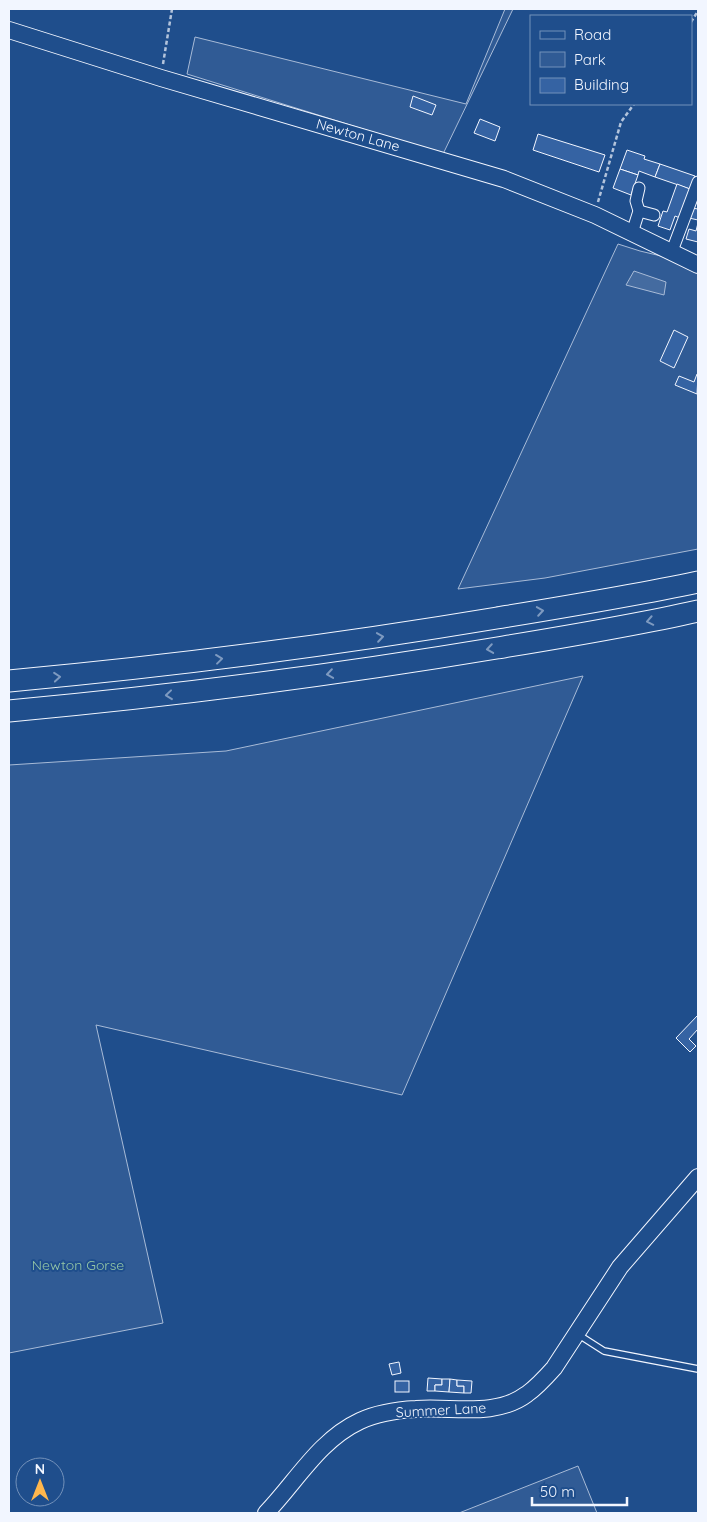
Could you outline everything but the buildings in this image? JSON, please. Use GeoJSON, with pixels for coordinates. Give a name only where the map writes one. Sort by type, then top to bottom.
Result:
{"type":"FeatureCollection","features":[{"type":"Feature","properties":{"kind":"highway"},"geometry":{"type":"LineString","coordinates":[[9,681],[174,664],[320,646],[549,610],[698,582]]}},
{"type":"Feature","properties":{"kind":"highway"},"geometry":{"type":"LineString","coordinates":[[9,711],[180,694],[326,675],[539,641],[698,612]]}},
{"type":"Feature","properties":{"kind":"street","name":"Newton Lane"},"geometry":{"type":"LineString","coordinates":[[9,30],[161,78],[504,179],[594,215],[698,265]]}},
{"type":"Feature","properties":{"kind":"street"},"geometry":{"type":"LineString","coordinates":[[672,251],[698,182]]}},
{"type":"Feature","properties":{"kind":"street"},"geometry":{"type":"LineString","coordinates":[[632,233],[639,211],[636,201],[639,188]]}},
{"type":"Feature","properties":{"kind":"street"},"geometry":{"type":"LineString","coordinates":[[639,211],[654,215]]}},
{"type":"Feature","properties":{"kind":"street","name":"Summer Lane"},"geometry":{"type":"LineString","coordinates":[[266,1513],[315,1455],[331,1440],[360,1421],[392,1412],[417,1408],[476,1409],[509,1404],[527,1395],[554,1368],[620,1267],[698,1177]]}},
{"type":"Feature","properties":{"kind":"lane"},"geometry":{"type":"LineString","coordinates":[[577,1334],[604,1351],[698,1369]]}},
{"type":"Feature","properties":{"kind":"path"},"geometry":{"type":"LineString","coordinates":[[161,78],[172,9]]}},
{"type":"Feature","properties":{"kind":"path"},"geometry":{"type":"LineString","coordinates":[[594,215],[621,122],[633,105]]}},
{"type":"Feature","properties":{"kind":"green space"},"geometry":{"type":"Polygon","coordinates":[[[505,9],[513,9],[443,154],[187,74],[195,37],[466,104],[505,9]]]}},
{"type":"Feature","properties":{"kind":"green space"},"geometry":{"type":"Polygon","coordinates":[[[618,244],[661,256],[698,270],[698,549],[545,578],[458,589],[618,244]]]}},
{"type":"Feature","properties":{"kind":"green space","name":"Newton Gorse"},"geometry":{"type":"Polygon","coordinates":[[[583,676],[402,1095],[96,1025],[163,1323],[9,1353],[9,765],[226,751],[583,676]]]}},
{"type":"Feature","properties":{"kind":"green space"},"geometry":{"type":"Polygon","coordinates":[[[578,1466],[597,1513],[459,1513],[578,1466]]]}},
{"type":"Feature","properties":{"kind":"shaded area"},"geometry":{"type":"Polygon","coordinates":[[[634,271],[666,282],[664,295],[626,285],[634,271]]]}}]}
